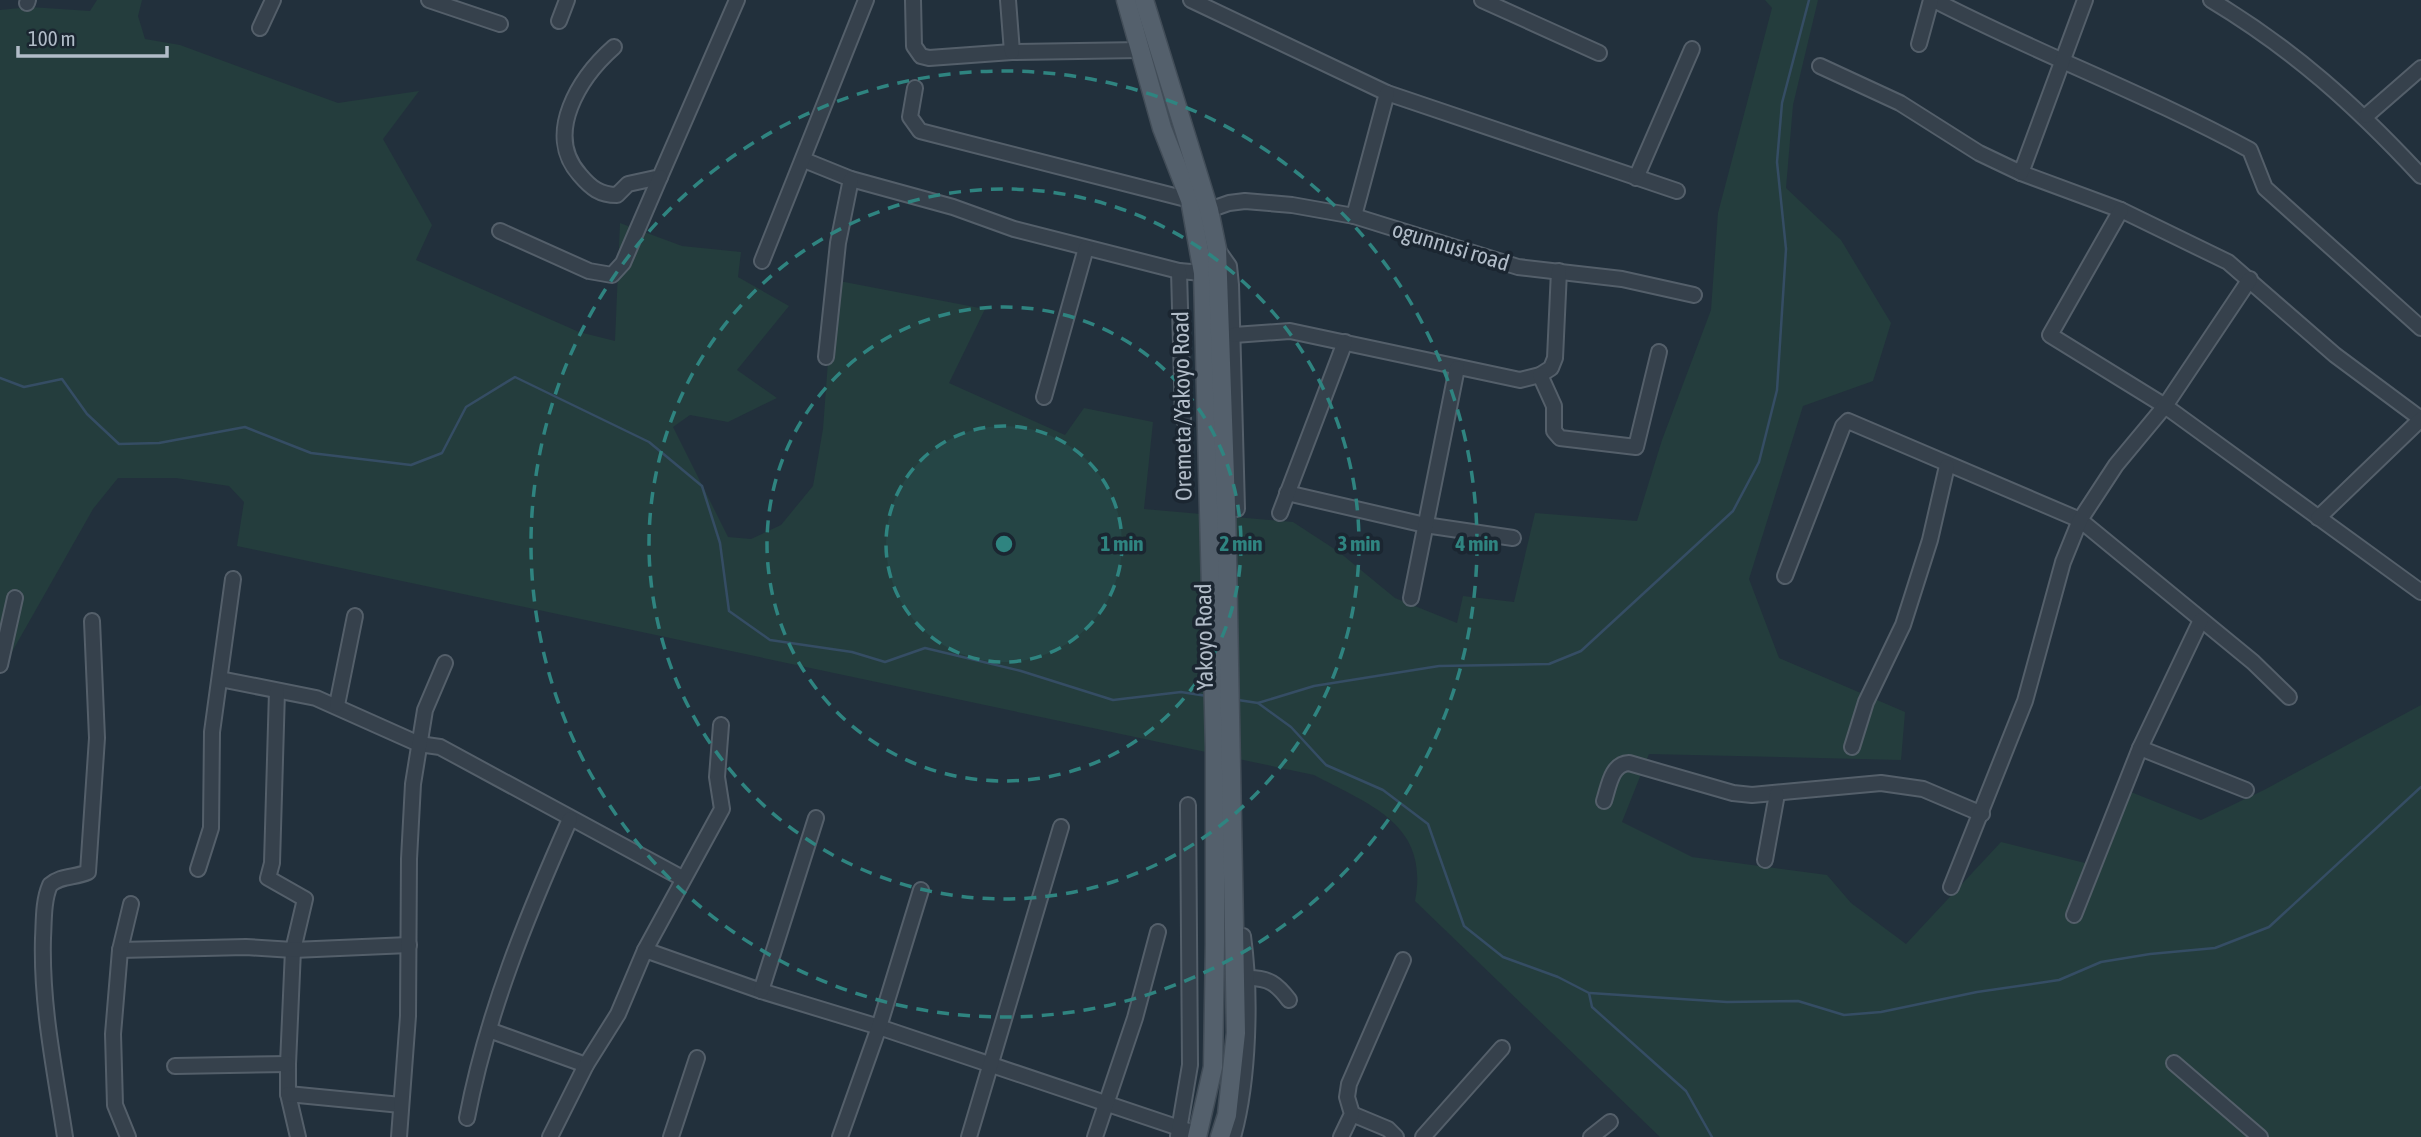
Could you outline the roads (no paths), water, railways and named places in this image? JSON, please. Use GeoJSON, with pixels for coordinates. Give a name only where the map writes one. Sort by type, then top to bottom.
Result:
{"type":"FeatureCollection","features":[{"type":"Feature","properties":{"kind":"main road","name":"Oremeta/Yakoyo Road"},"geometry":{"type":"LineString","coordinates":[[1126,0],[1162,128],[1190,200],[1203,273],[1214,391],[1213,1067],[1188,1134]]}},
{"type":"Feature","properties":{"kind":"main road","name":"Yakoyo Road"},"geometry":{"type":"LineString","coordinates":[[1144,0],[1209,210],[1217,249],[1214,391],[1236,1033],[1227,1115],[1220,1137]]}},
{"type":"Feature","properties":{"kind":"street"},"geometry":{"type":"LineString","coordinates":[[260,28],[273,0]]}},
{"type":"Feature","properties":{"kind":"street"},"geometry":{"type":"LineString","coordinates":[[429,0],[500,24]]}},
{"type":"Feature","properties":{"kind":"street"},"geometry":{"type":"LineString","coordinates":[[559,21],[567,0]]}},
{"type":"Feature","properties":{"kind":"street"},"geometry":{"type":"LineString","coordinates":[[499,231],[589,271],[612,275],[623,263],[737,0]]}},
{"type":"Feature","properties":{"kind":"street"},"geometry":{"type":"LineString","coordinates":[[762,261],[866,0]]}},
{"type":"Feature","properties":{"kind":"street"},"geometry":{"type":"LineString","coordinates":[[913,0],[914,46],[921,56],[1141,50]]}},
{"type":"Feature","properties":{"kind":"street"},"geometry":{"type":"LineString","coordinates":[[1008,0],[1012,52]]}},
{"type":"Feature","properties":{"kind":"street"},"geometry":{"type":"LineString","coordinates":[[1191,0],[1387,93],[1677,191]]}},
{"type":"Feature","properties":{"kind":"street"},"geometry":{"type":"LineString","coordinates":[[1482,0],[1599,53]]}},
{"type":"Feature","properties":{"kind":"street"},"geometry":{"type":"LineString","coordinates":[[1919,44],[1933,0],[2199,121],[2250,150],[2263,186],[2421,328]]}},
{"type":"Feature","properties":{"kind":"street"},"geometry":{"type":"LineString","coordinates":[[2021,173],[2085,0]]}},
{"type":"Feature","properties":{"kind":"street"},"geometry":{"type":"LineString","coordinates":[[2211,0],[2300,60],[2366,116],[2421,176]]}},
{"type":"Feature","properties":{"kind":"street"},"geometry":{"type":"LineString","coordinates":[[614,47],[587,75],[566,118],[563,133],[566,155],[594,190],[607,195],[617,195],[628,184],[660,177]]}},
{"type":"Feature","properties":{"kind":"street"},"geometry":{"type":"LineString","coordinates":[[1636,178],[1692,49]]}},
{"type":"Feature","properties":{"kind":"street"},"geometry":{"type":"LineString","coordinates":[[1820,66],[1900,103],[1979,153],[2021,173],[2121,209],[2195,244],[2250,279],[2334,355],[2421,419],[2318,518]]}},
{"type":"Feature","properties":{"kind":"street"},"geometry":{"type":"LineString","coordinates":[[2366,116],[2421,68]]}},
{"type":"Feature","properties":{"kind":"street"},"geometry":{"type":"LineString","coordinates":[[915,88],[910,117],[920,131],[1190,200]]}},
{"type":"Feature","properties":{"kind":"street"},"geometry":{"type":"LineString","coordinates":[[1354,216],[1387,93]]}},
{"type":"Feature","properties":{"kind":"street"},"geometry":{"type":"LineString","coordinates":[[804,160],[851,179],[1086,248],[1179,271],[1203,273]]}},
{"type":"Feature","properties":{"kind":"street"},"geometry":{"type":"LineString","coordinates":[[826,357],[838,243],[851,179]]}},
{"type":"Feature","properties":{"kind":"street","name":"ogunnusi road"},"geometry":{"type":"LineString","coordinates":[[1209,210],[1245,201],[1292,205],[1354,216],[1518,267],[1622,279],[1694,295]]}},
{"type":"Feature","properties":{"kind":"street"},"geometry":{"type":"LineString","coordinates":[[2121,209],[2050,335],[2165,406],[2421,592]]}},
{"type":"Feature","properties":{"kind":"street"},"geometry":{"type":"LineString","coordinates":[[1044,397],[1086,248]]}},
{"type":"Feature","properties":{"kind":"street"},"geometry":{"type":"LineString","coordinates":[[1217,249],[1229,266],[1234,335],[1237,509]]}},
{"type":"Feature","properties":{"kind":"street"},"geometry":{"type":"LineString","coordinates":[[1179,271],[1182,419]]}},
{"type":"Feature","properties":{"kind":"street"},"geometry":{"type":"LineString","coordinates":[[1234,335],[1290,331],[1520,380],[1540,375],[1551,368],[1555,358],[1559,271]]}},
{"type":"Feature","properties":{"kind":"street"},"geometry":{"type":"LineString","coordinates":[[1951,887],[2025,701],[2063,562],[2080,520],[2116,465],[2165,406],[2250,279]]}},
{"type":"Feature","properties":{"kind":"street"},"geometry":{"type":"LineString","coordinates":[[1280,513],[1345,342]]}},
{"type":"Feature","properties":{"kind":"street"},"geometry":{"type":"LineString","coordinates":[[1540,375],[1554,407],[1554,431],[1560,438],[1636,447],[1659,352]]}},
{"type":"Feature","properties":{"kind":"street"},"geometry":{"type":"LineString","coordinates":[[1411,598],[1457,368]]}},
{"type":"Feature","properties":{"kind":"street"},"geometry":{"type":"LineString","coordinates":[[1785,576],[1843,426],[1848,421],[1947,466],[2080,520],[2272,678],[2289,696]]}},
{"type":"Feature","properties":{"kind":"street"},"geometry":{"type":"LineString","coordinates":[[1852,747],[1866,702],[1903,625],[1930,540],[1947,466]]}},
{"type":"Feature","properties":{"kind":"street"},"geometry":{"type":"LineString","coordinates":[[1287,493],[1425,525],[1513,538]]}},
{"type":"Feature","properties":{"kind":"street"},"geometry":{"type":"LineString","coordinates":[[198,869],[211,828],[212,732],[233,579]]}},
{"type":"Feature","properties":{"kind":"street"},"geometry":{"type":"LineString","coordinates":[[0,665],[15,598]]}},
{"type":"Feature","properties":{"kind":"street"},"geometry":{"type":"LineString","coordinates":[[337,705],[355,616]]}},
{"type":"Feature","properties":{"kind":"street"},"geometry":{"type":"LineString","coordinates":[[2074,915],[2140,748],[2201,620]]}},
{"type":"Feature","properties":{"kind":"street"},"geometry":{"type":"LineString","coordinates":[[65,1137],[47,1025],[42,974],[44,922],[50,885],[62,878],[76,878],[88,872],[97,738],[92,621]]}},
{"type":"Feature","properties":{"kind":"street"},"geometry":{"type":"LineString","coordinates":[[399,1137],[410,945],[409,848],[419,744],[425,710],[445,663]]}},
{"type":"Feature","properties":{"kind":"street"},"geometry":{"type":"LineString","coordinates":[[220,678],[337,705],[375,726],[419,744],[440,747],[682,878]]}},
{"type":"Feature","properties":{"kind":"street"},"geometry":{"type":"LineString","coordinates":[[277,691],[272,863],[268,878],[305,900],[293,950],[288,1064],[288,1094],[298,1137]]}},
{"type":"Feature","properties":{"kind":"street"},"geometry":{"type":"LineString","coordinates":[[550,1137],[586,1065],[618,1014],[645,950],[682,878],[722,809],[717,777],[721,725]]}},
{"type":"Feature","properties":{"kind":"street"},"geometry":{"type":"LineString","coordinates":[[2140,748],[2246,790]]}},
{"type":"Feature","properties":{"kind":"street"},"geometry":{"type":"LineString","coordinates":[[1604,801],[1615,769],[1621,764],[1629,763],[1700,781],[1733,793],[1777,794],[1881,783],[1909,786],[1982,814]]}},
{"type":"Feature","properties":{"kind":"street"},"geometry":{"type":"LineString","coordinates":[[1765,860],[1777,794]]}},
{"type":"Feature","properties":{"kind":"street"},"geometry":{"type":"LineString","coordinates":[[645,950],[761,991],[879,1027],[1105,1103],[1188,1134],[1188,805]]}},
{"type":"Feature","properties":{"kind":"street"},"geometry":{"type":"LineString","coordinates":[[761,991],[816,818]]}},
{"type":"Feature","properties":{"kind":"street"},"geometry":{"type":"LineString","coordinates":[[467,1118],[489,1030],[528,913],[570,819]]}},
{"type":"Feature","properties":{"kind":"street"},"geometry":{"type":"LineString","coordinates":[[969,1137],[1061,827]]}},
{"type":"Feature","properties":{"kind":"street"},"geometry":{"type":"LineString","coordinates":[[840,1137],[879,1027],[921,890]]}},
{"type":"Feature","properties":{"kind":"street"},"geometry":{"type":"LineString","coordinates":[[128,1137],[115,1105],[113,1034],[120,950],[131,904]]}},
{"type":"Feature","properties":{"kind":"street"},"geometry":{"type":"LineString","coordinates":[[1095,1137],[1135,1018],[1158,932]]}},
{"type":"Feature","properties":{"kind":"street"},"geometry":{"type":"LineString","coordinates":[[1233,1137],[1245,1049],[1248,978],[1242,936]]}},
{"type":"Feature","properties":{"kind":"street"},"geometry":{"type":"LineString","coordinates":[[120,950],[246,947],[293,950],[410,945]]}},
{"type":"Feature","properties":{"kind":"street"},"geometry":{"type":"LineString","coordinates":[[1341,1137],[1352,1114],[1347,1097],[1349,1084],[1404,960]]}},
{"type":"Feature","properties":{"kind":"street"},"geometry":{"type":"LineString","coordinates":[[1248,978],[1265,978],[1278,985],[1289,1000]]}},
{"type":"Feature","properties":{"kind":"street"},"geometry":{"type":"LineString","coordinates":[[489,1030],[586,1065]]}},
{"type":"Feature","properties":{"kind":"street"},"geometry":{"type":"LineString","coordinates":[[1423,1137],[1502,1048]]}},
{"type":"Feature","properties":{"kind":"street"},"geometry":{"type":"LineString","coordinates":[[671,1137],[697,1058]]}},
{"type":"Feature","properties":{"kind":"street"},"geometry":{"type":"LineString","coordinates":[[2174,1063],[2260,1137]]}},
{"type":"Feature","properties":{"kind":"street"},"geometry":{"type":"LineString","coordinates":[[175,1066],[288,1064]]}},
{"type":"Feature","properties":{"kind":"street"},"geometry":{"type":"LineString","coordinates":[[288,1094],[401,1105]]}},
{"type":"Feature","properties":{"kind":"street"},"geometry":{"type":"LineString","coordinates":[[1352,1114],[1388,1129],[1396,1137]]}},
{"type":"Feature","properties":{"kind":"street"},"geometry":{"type":"LineString","coordinates":[[1591,1137],[1610,1122]]}},
{"type":"Feature","properties":{"kind":"waterway"},"geometry":{"type":"LineString","coordinates":[[1258,703],[1314,686],[1439,666],[1549,664],[1581,651],[1733,511],[1759,462],[1777,390],[1786,249],[1777,162],[1782,103],[1809,0]]}},
{"type":"Feature","properties":{"kind":"waterway"},"geometry":{"type":"LineString","coordinates":[[0,378],[24,387],[62,379],[87,414],[119,444],[159,443],[245,427],[311,453],[411,465],[442,453],[466,407],[515,377],[649,442],[702,486],[720,543],[729,611],[770,640],[852,652],[885,662],[925,648],[1021,671],[1113,700],[1181,692],[1207,696]]}},
{"type":"Feature","properties":{"kind":"waterway"},"geometry":{"type":"LineString","coordinates":[[1238,700],[1258,703],[1291,727],[1326,765],[1383,790],[1428,824],[1464,926],[1503,957],[1558,977],[1589,993],[1592,1007],[1686,1091],[1712,1137]]}},
{"type":"Feature","properties":{"kind":"waterway"},"geometry":{"type":"LineString","coordinates":[[1590,993],[1727,1002],[1798,1001],[1844,1015],[1881,1012],[1977,992],[2059,980],[2101,962],[2215,948],[2269,927],[2421,787]]}}]}
